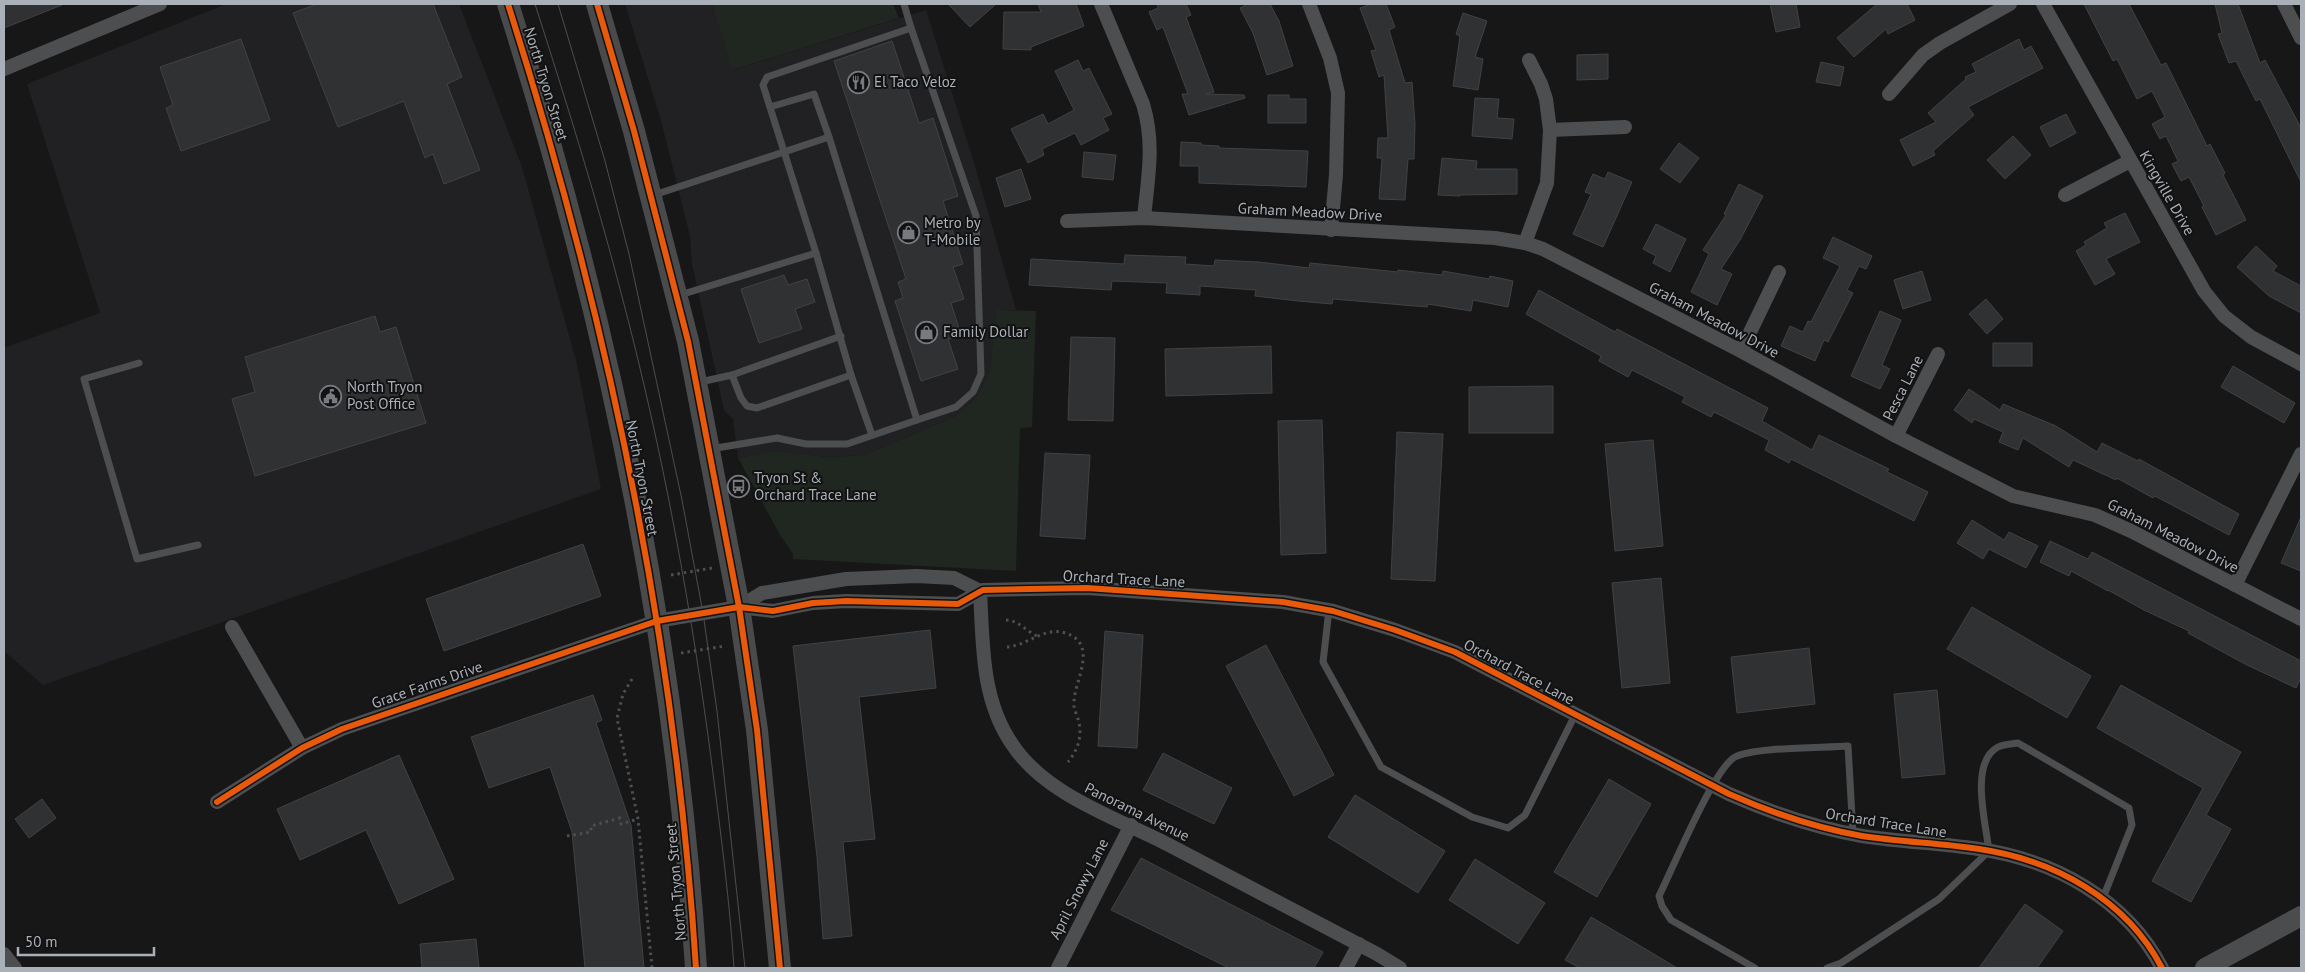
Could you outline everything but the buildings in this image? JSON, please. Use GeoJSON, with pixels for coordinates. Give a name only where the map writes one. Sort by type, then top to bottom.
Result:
{"type":"FeatureCollection","features":[{"type":"Feature","properties":{"kind":"main road","name":"North Tryon Street"},"geometry":{"type":"LineString","coordinates":[[508,4],[539,103],[573,226],[616,410],[657,621],[675,741],[696,968]]}},
{"type":"Feature","properties":{"kind":"main road"},"geometry":{"type":"LineString","coordinates":[[597,4],[677,296],[709,449],[739,608],[757,730],[780,968]]}},
{"type":"Feature","properties":{"kind":"street"},"geometry":{"type":"LineString","coordinates":[[4,69],[160,4]]}},
{"type":"Feature","properties":{"kind":"street"},"geometry":{"type":"LineString","coordinates":[[1101,4],[1148,121],[1150,155],[1144,218]]}},
{"type":"Feature","properties":{"kind":"street"},"geometry":{"type":"LineString","coordinates":[[1309,4],[1330,58],[1338,92],[1336,175],[1331,230]]}},
{"type":"Feature","properties":{"kind":"street"},"geometry":{"type":"LineString","coordinates":[[1889,94],[1923,55],[1940,43],[2010,4]]}},
{"type":"Feature","properties":{"kind":"street","name":"Kingville Drive"},"geometry":{"type":"LineString","coordinates":[[2043,4],[2204,291],[2224,316],[2251,336],[2301,364]]}},
{"type":"Feature","properties":{"kind":"street"},"geometry":{"type":"LineString","coordinates":[[2284,4],[2301,38]]}},
{"type":"Feature","properties":{"kind":"street"},"geometry":{"type":"LineString","coordinates":[[1526,243],[1547,183],[1550,130],[1546,99],[1529,60]]}},
{"type":"Feature","properties":{"kind":"street"},"geometry":{"type":"LineString","coordinates":[[1550,130],[1625,127]]}},
{"type":"Feature","properties":{"kind":"street"},"geometry":{"type":"LineString","coordinates":[[2065,195],[2130,161]]}},
{"type":"Feature","properties":{"kind":"street","name":"Graham Meadow Drive"},"geometry":{"type":"LineString","coordinates":[[1067,221],[1144,218],[1495,238],[1526,243],[1542,249],[1741,351],[1896,436],[2013,496],[2095,514],[2301,619]]}},
{"type":"Feature","properties":{"kind":"street"},"geometry":{"type":"LineString","coordinates":[[1741,351],[1779,272]]}},
{"type":"Feature","properties":{"kind":"street","name":"Pesca Lane"},"geometry":{"type":"LineString","coordinates":[[1896,436],[1938,354]]}},
{"type":"Feature","properties":{"kind":"street"},"geometry":{"type":"LineString","coordinates":[[2235,585],[2301,454]]}},
{"type":"Feature","properties":{"kind":"street","name":"Orchard Trace Lane"},"geometry":{"type":"LineString","coordinates":[[739,608],[762,593],[846,579],[916,576],[954,578],[980,591]]}},
{"type":"Feature","properties":{"kind":"street","name":"Orchard Trace Lane"},"geometry":{"type":"LineString","coordinates":[[657,621],[739,608],[773,611],[813,602],[846,600],[958,604],[980,591],[1020,588],[1087,588],[1166,592],[1274,601],[1329,610],[1396,630],[1455,652],[1712,785],[1767,810],[1808,824],[1853,834],[1989,850],[2049,867],[2082,884],[2118,910],[2140,934],[2162,968]]}},
{"type":"Feature","properties":{"kind":"street","name":"Panorama Avenue"},"geometry":{"type":"LineString","coordinates":[[980,591],[985,678],[997,715],[1012,745],[1037,772],[1065,794],[1131,825],[1359,944],[1400,968]]}},
{"type":"Feature","properties":{"kind":"street","name":"Grace Farms Drive"},"geometry":{"type":"LineString","coordinates":[[218,802],[302,748],[371,718],[657,621]]}},
{"type":"Feature","properties":{"kind":"street"},"geometry":{"type":"LineString","coordinates":[[232,627],[302,748]]}},
{"type":"Feature","properties":{"kind":"street","name":"April Snowy Lane"},"geometry":{"type":"LineString","coordinates":[[1058,968],[1131,825]]}},
{"type":"Feature","properties":{"kind":"street"},"geometry":{"type":"LineString","coordinates":[[2205,968],[2301,916]]}},
{"type":"Feature","properties":{"kind":"street"},"geometry":{"type":"LineString","coordinates":[[1346,968],[1359,944]]}},
{"type":"Feature","properties":{"kind":"street"},"geometry":{"type":"LineString","coordinates":[[4,954],[15,968]]}},
{"type":"Feature","properties":{"kind":"lane"},"geometry":{"type":"LineString","coordinates":[[709,449],[776,438],[806,444],[847,444],[956,407],[973,392],[981,374],[976,216],[904,4]]}},
{"type":"Feature","properties":{"kind":"lane"},"geometry":{"type":"LineString","coordinates":[[872,435],[851,375],[816,253],[763,85],[767,77],[911,28]]}},
{"type":"Feature","properties":{"kind":"lane"},"geometry":{"type":"LineString","coordinates":[[770,107],[814,94],[917,420]]}},
{"type":"Feature","properties":{"kind":"lane"},"geometry":{"type":"LineString","coordinates":[[651,196],[828,138]]}},
{"type":"Feature","properties":{"kind":"lane"},"geometry":{"type":"LineString","coordinates":[[677,296],[816,253]]}},
{"type":"Feature","properties":{"kind":"lane"},"geometry":{"type":"LineString","coordinates":[[696,382],[732,375],[841,336]]}},
{"type":"Feature","properties":{"kind":"lane"},"geometry":{"type":"LineString","coordinates":[[139,363],[84,379],[136,559],[198,545]]}},
{"type":"Feature","properties":{"kind":"lane"},"geometry":{"type":"LineString","coordinates":[[732,375],[741,398],[748,406],[757,408],[851,375]]}},
{"type":"Feature","properties":{"kind":"lane"},"geometry":{"type":"LineString","coordinates":[[1329,610],[1323,662],[1381,766],[1472,817],[1508,828],[1525,816],[1575,715]]}},
{"type":"Feature","properties":{"kind":"lane"},"geometry":{"type":"LineString","coordinates":[[1827,968],[1841,963],[1939,900],[1989,850],[1980,782],[1984,762],[1998,747],[2018,743],[2129,808],[2132,826],[2103,898]]}},
{"type":"Feature","properties":{"kind":"lane"},"geometry":{"type":"LineString","coordinates":[[1755,968],[1671,920],[1662,906],[1659,896],[1723,766],[1736,756],[1759,752],[1848,746],[1853,834]]}},
{"type":"Feature","properties":{"kind":"path"},"geometry":{"type":"LineString","coordinates":[[671,575],[720,567]]}},
{"type":"Feature","properties":{"kind":"path"},"geometry":{"type":"LineString","coordinates":[[1006,620],[1015,621],[1030,633],[1038,636]]}},
{"type":"Feature","properties":{"kind":"path"},"geometry":{"type":"LineString","coordinates":[[1007,648],[1024,644],[1038,636],[1054,632],[1064,632],[1073,636],[1084,654],[1084,666],[1075,687],[1074,703],[1079,721],[1079,742],[1074,755],[1068,762]]}},
{"type":"Feature","properties":{"kind":"path"},"geometry":{"type":"LineString","coordinates":[[675,654],[725,646]]}},
{"type":"Feature","properties":{"kind":"path"},"geometry":{"type":"LineString","coordinates":[[632,679],[623,694],[617,718],[638,820],[652,968]]}},
{"type":"Feature","properties":{"kind":"path"},"geometry":{"type":"LineString","coordinates":[[568,836],[591,832],[591,826],[620,818],[621,824],[638,820]]}},
{"type":"Feature","properties":{"kind":"shaded area"},"geometry":{"type":"Polygon","coordinates":[[[226,4],[459,4],[522,167],[577,364],[601,489],[43,685],[4,651],[4,348],[100,313],[27,84],[226,4]]]}},
{"type":"Feature","properties":{"kind":"shaded area"},"geometry":{"type":"Polygon","coordinates":[[[625,4],[712,4],[733,70],[926,10],[975,166],[1016,310],[996,310],[990,370],[976,398],[954,417],[864,455],[828,457],[775,451],[738,458],[733,419],[724,410],[692,264],[690,236],[660,117],[625,4]]]}},
{"type":"Feature","properties":{"kind":"shaded area"},"geometry":{"type":"Polygon","coordinates":[[[712,4],[893,4],[899,18],[732,70],[712,4]]]}},
{"type":"Feature","properties":{"kind":"shaded area"},"geometry":{"type":"Polygon","coordinates":[[[996,310],[1036,311],[1032,427],[1020,428],[1016,571],[793,559],[793,554],[780,535],[738,458],[775,451],[828,457],[864,455],[954,417],[976,398],[990,370],[996,310]]]}},
{"type":"Feature","properties":{"kind":"tram line"},"geometry":{"type":"LineString","coordinates":[[535,4],[610,253],[636,350],[663,472],[686,595],[706,719],[726,874],[734,968]]}},
{"type":"Feature","properties":{"kind":"tram line"},"geometry":{"type":"LineString","coordinates":[[558,4],[605,161],[629,254],[682,500],[703,613],[717,711],[745,968]]}},
{"type":"Feature","properties":{"kind":"cycle path"},"geometry":{"type":"LineString","coordinates":[[508,4],[544,121],[576,240],[631,480],[672,724],[686,846],[696,968]]}},
{"type":"Feature","properties":{"kind":"cycle path"},"geometry":{"type":"LineString","coordinates":[[597,4],[634,131],[688,341],[739,607],[757,730],[780,968]]}},
{"type":"Feature","properties":{"kind":"cycle path"},"geometry":{"type":"LineString","coordinates":[[217,802],[302,748],[342,729],[657,621],[739,607],[773,611],[813,603],[846,601],[958,604],[983,590],[1087,588],[1283,602],[1333,611],[1395,630],[1455,652],[1729,794],[1778,814],[1828,829],[1862,836],[1964,847],[2007,854],[2060,873],[2108,903],[2129,922],[2147,944],[2162,968]]}},
{"type":"Feature","properties":{"kind":"place","name":"El Taco Veloz"},"geometry":{"type":"Point","coordinates":[858,82]}},
{"type":"Feature","properties":{"kind":"place","name":"Metro by T-Mobile"},"geometry":{"type":"Point","coordinates":[908,232]}},
{"type":"Feature","properties":{"kind":"place","name":"Family Dollar"},"geometry":{"type":"Point","coordinates":[927,332]}},
{"type":"Feature","properties":{"kind":"place","name":"North Tryon Post Office"},"geometry":{"type":"Point","coordinates":[331,396]}},
{"type":"Feature","properties":{"kind":"place","name":"Tryon St & Orchard Trace Lane"},"geometry":{"type":"Point","coordinates":[738,487]}}]}
